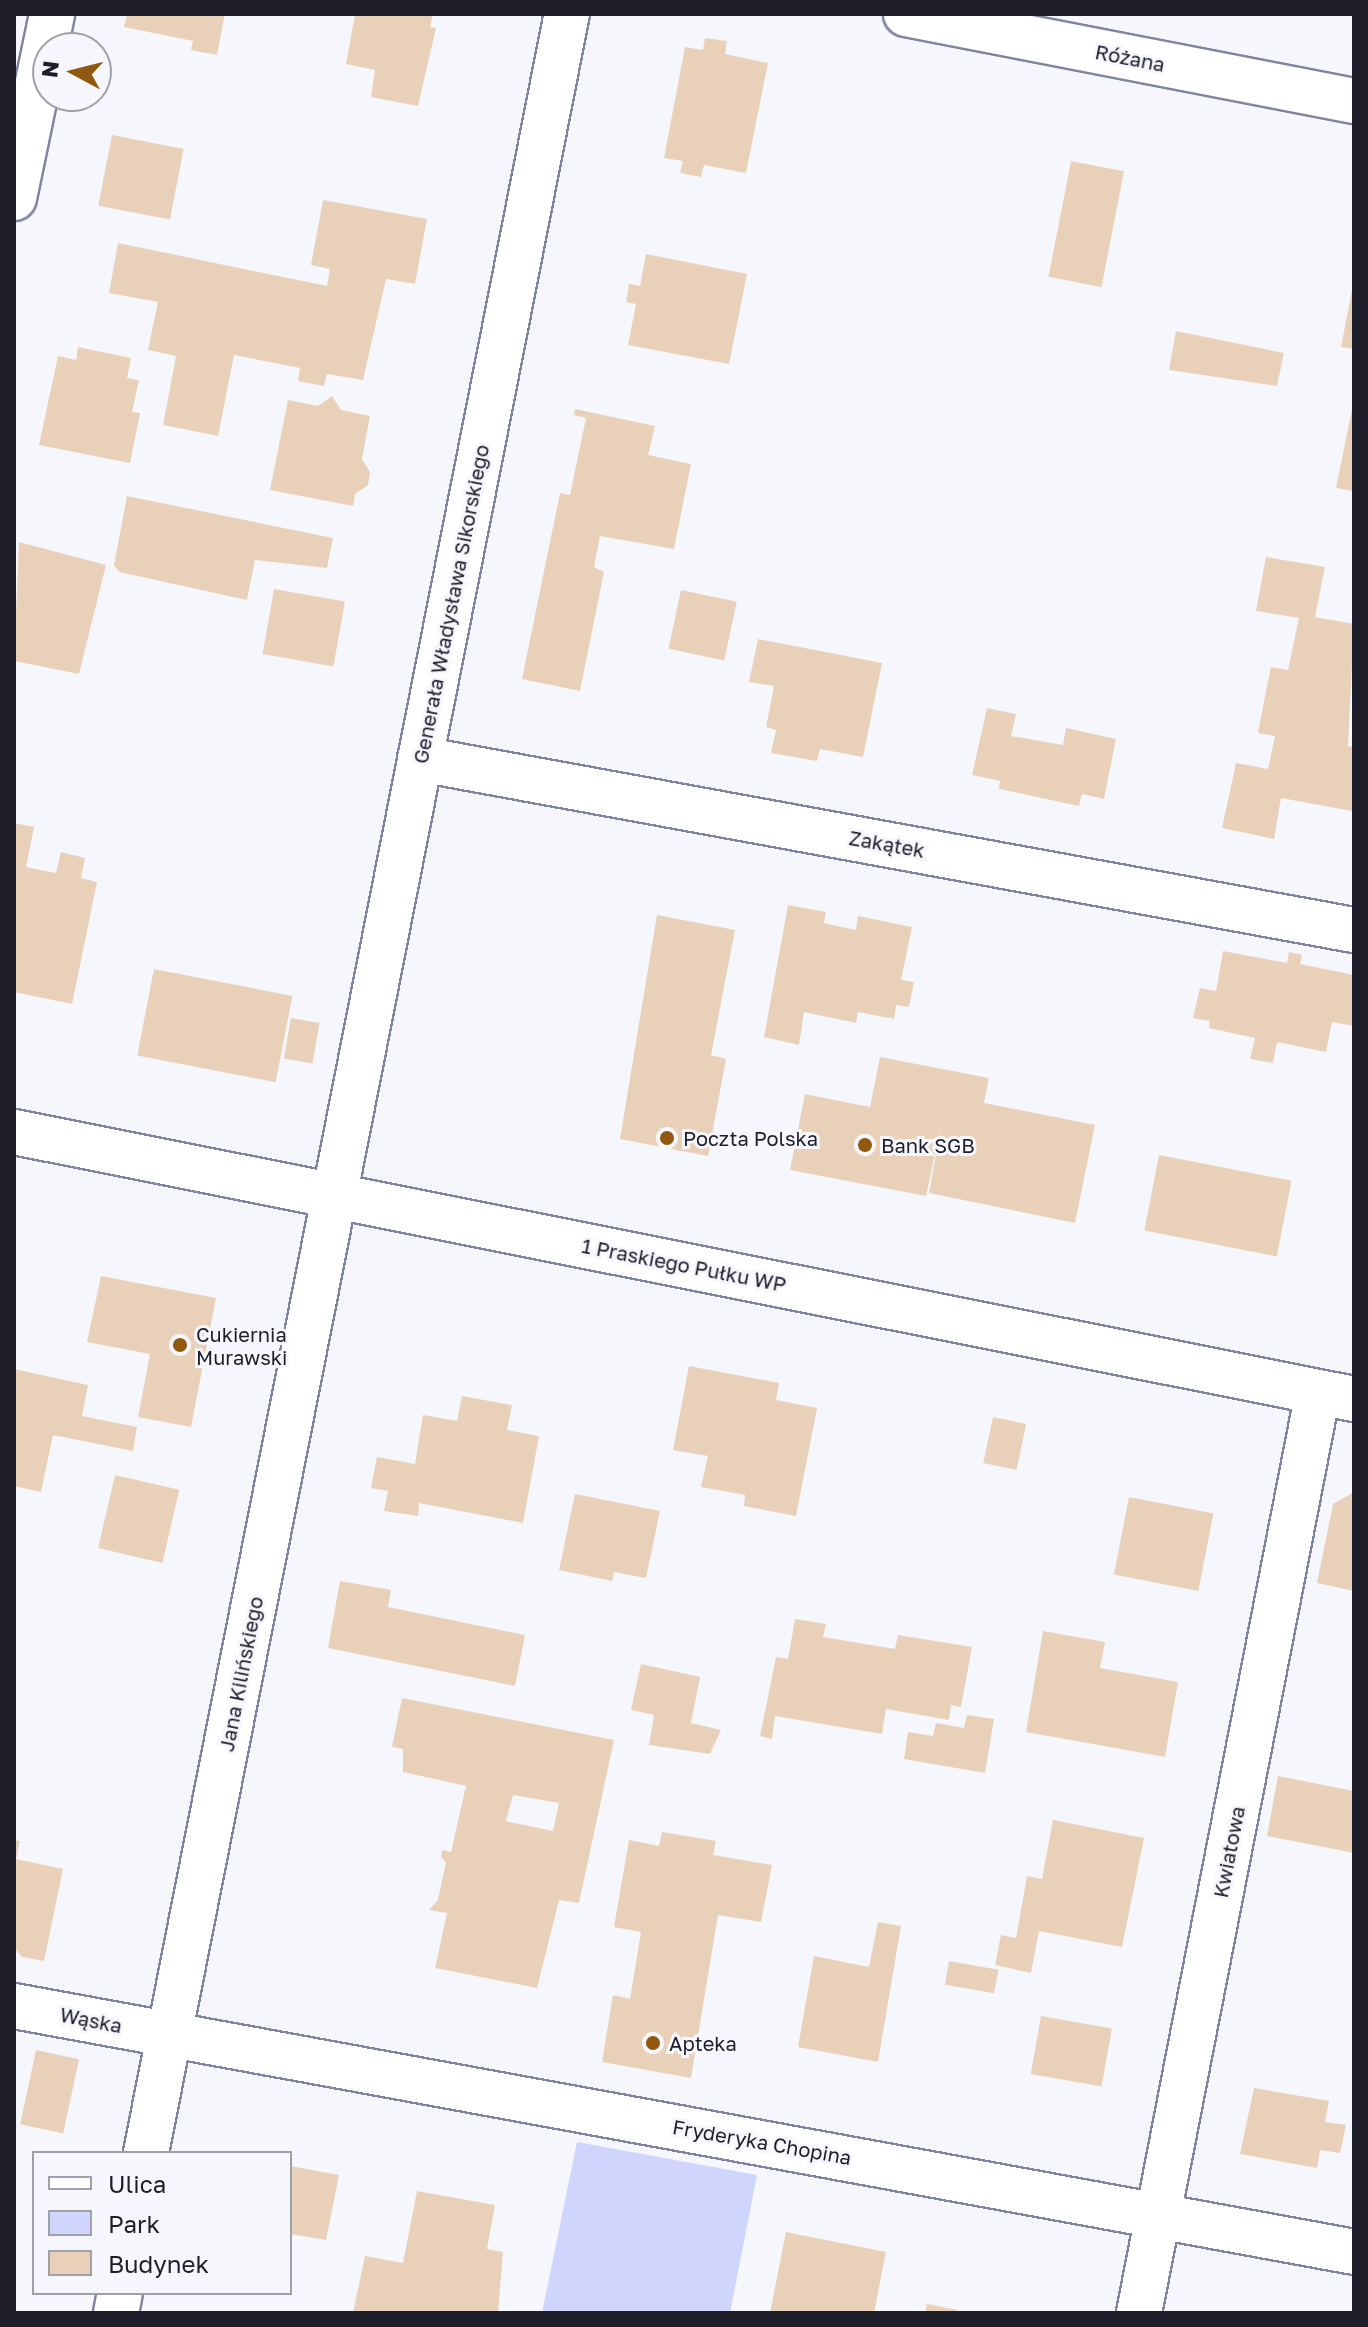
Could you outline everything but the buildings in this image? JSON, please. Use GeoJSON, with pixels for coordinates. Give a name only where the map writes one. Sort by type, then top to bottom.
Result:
{"type":"FeatureCollection","features":[{"type":"Feature","properties":{"kind":"street"},"geometry":{"type":"LineString","coordinates":[[14,198],[52,14]]}},
{"type":"Feature","properties":{"kind":"street","name":"Generała Władysława Sikorskiego"},"geometry":{"type":"LineString","coordinates":[[335,1195],[567,14]]}},
{"type":"Feature","properties":{"kind":"street","name":"Różana"},"geometry":{"type":"LineString","coordinates":[[906,14],[1354,101]]}},
{"type":"Feature","properties":{"kind":"street","name":"Zakątek"},"geometry":{"type":"LineString","coordinates":[[420,759],[1354,930]]}},
{"type":"Feature","properties":{"kind":"street","name":"1 Praskiego Pułku WP"},"geometry":{"type":"LineString","coordinates":[[14,1132],[1343,1389]]}},
{"type":"Feature","properties":{"kind":"street","name":"Jana Kilińskiego"},"geometry":{"type":"LineString","coordinates":[[146,2151],[335,1195]]}},
{"type":"Feature","properties":{"kind":"street","name":"Kwiatowa"},"geometry":{"type":"LineString","coordinates":[[1139,2313],[1343,1389]]}},
{"type":"Feature","properties":{"kind":"street","name":"Wąska"},"geometry":{"type":"LineString","coordinates":[[14,2006],[169,2035]]}},
{"type":"Feature","properties":{"kind":"street","name":"Fryderyka Chopina"},"geometry":{"type":"LineString","coordinates":[[169,2035],[1354,2252]]}},
{"type":"Feature","properties":{"kind":"green space"},"geometry":{"type":"Polygon","coordinates":[[[577,2142],[757,2175],[730,2313],[542,2313],[577,2142]]]}},
{"type":"Feature","properties":{"kind":"place","name":"Poczta Polska"},"geometry":{"type":"Point","coordinates":[667,1138]}},
{"type":"Feature","properties":{"kind":"place","name":"Bank SGB"},"geometry":{"type":"Point","coordinates":[865,1145]}},
{"type":"Feature","properties":{"kind":"place","name":"Cukiernia Murawski"},"geometry":{"type":"Point","coordinates":[180,1345]}},
{"type":"Feature","properties":{"kind":"place","name":"Apteka"},"geometry":{"type":"Point","coordinates":[653,2043]}}]}
